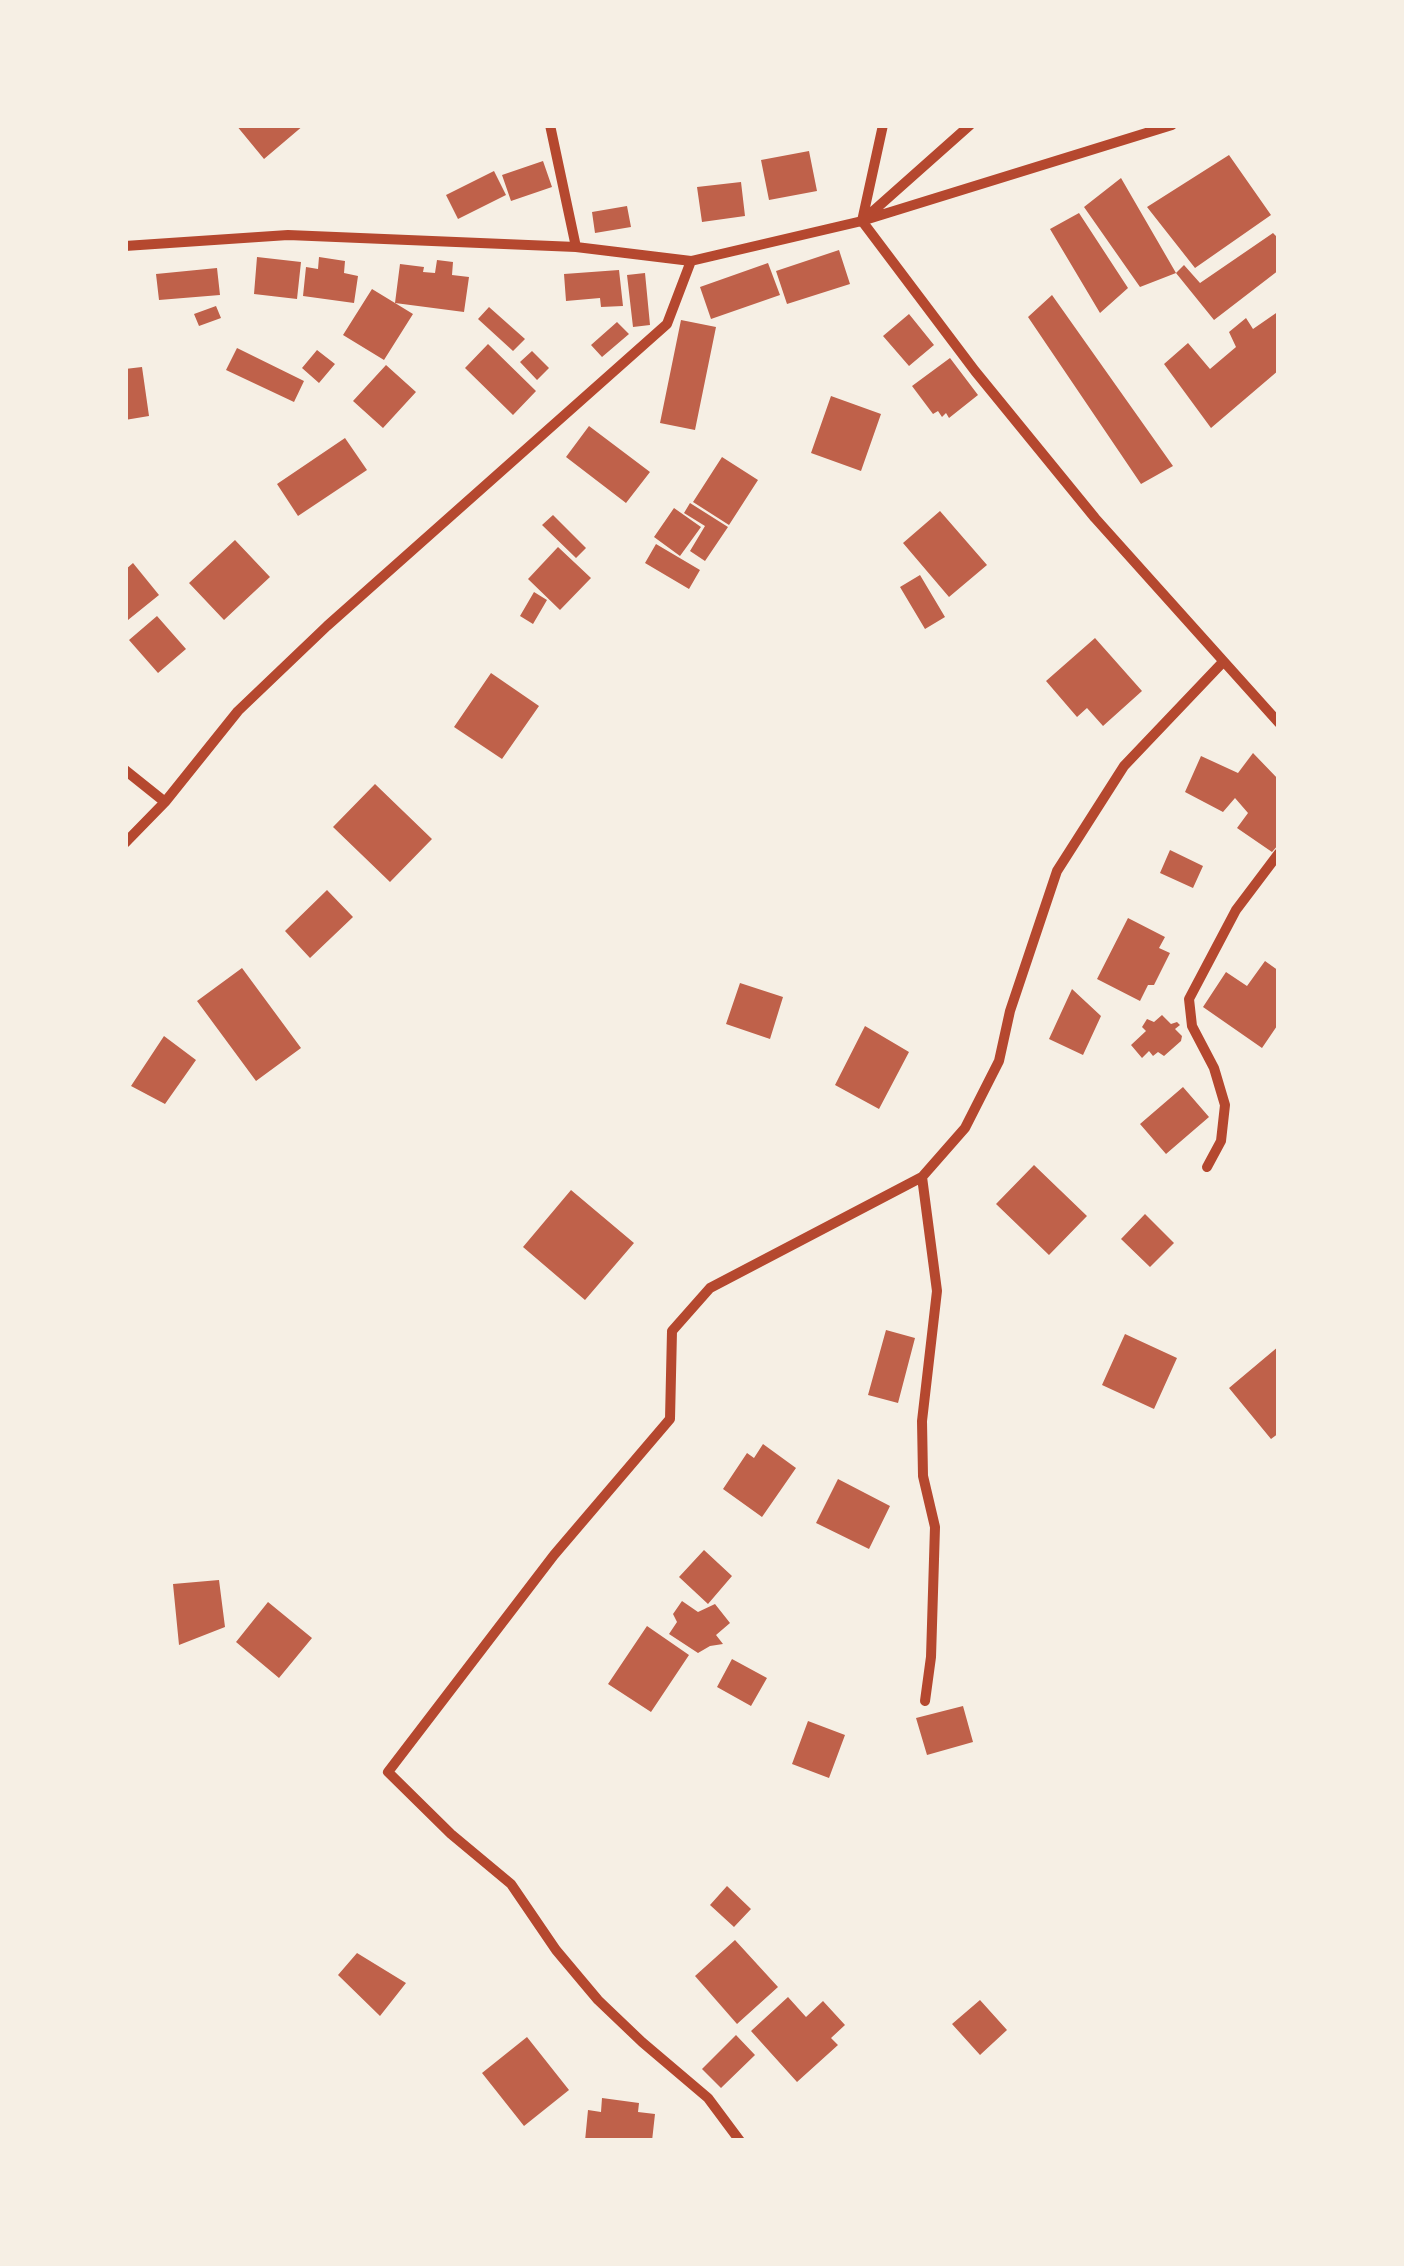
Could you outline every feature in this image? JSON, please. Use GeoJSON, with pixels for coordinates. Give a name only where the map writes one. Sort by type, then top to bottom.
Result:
{"type":"FeatureCollection","features":[{"type":"Feature","properties":{"kind":"street"},"geometry":{"type":"LineString","coordinates":[[550,125],[576,247]]}},
{"type":"Feature","properties":{"kind":"street"},"geometry":{"type":"LineString","coordinates":[[883,125],[862,221],[1095,518],[1279,722]]}},
{"type":"Feature","properties":{"kind":"street"},"geometry":{"type":"LineString","coordinates":[[862,221],[970,125]]}},
{"type":"Feature","properties":{"kind":"street"},"geometry":{"type":"LineString","coordinates":[[125,246],[288,235],[576,247],[691,260],[862,221],[1172,125]]}},
{"type":"Feature","properties":{"kind":"street"},"geometry":{"type":"LineString","coordinates":[[125,844],[238,711],[667,324],[691,260]]}},
{"type":"Feature","properties":{"kind":"street"},"geometry":{"type":"LineString","coordinates":[[740,2141],[708,2098],[598,2000],[556,1950],[511,1884],[451,1834],[388,1772],[554,1554],[670,1419],[672,1331],[710,1288],[922,1177],[965,1128],[1000,1061],[1010,1011],[1057,871],[1124,766],[1223,662]]}},
{"type":"Feature","properties":{"kind":"street"},"geometry":{"type":"LineString","coordinates":[[125,770],[164,802]]}},
{"type":"Feature","properties":{"kind":"street"},"geometry":{"type":"LineString","coordinates":[[1207,1167],[1221,1141],[1225,1105],[1214,1068],[1192,1026],[1189,999],[1236,910],[1279,854]]}},
{"type":"Feature","properties":{"kind":"street"},"geometry":{"type":"LineString","coordinates":[[922,1177],[936,1292],[922,1421],[923,1476],[936,1527],[931,1657],[925,1701]]}},
{"type":"Feature","properties":{"kind":"building"},"geometry":{"type":"Polygon","coordinates":[[[236,125],[304,125],[264,159],[236,125]]]}},
{"type":"Feature","properties":{"kind":"building"},"geometry":{"type":"Polygon","coordinates":[[[809,151],[817,191],[769,200],[761,160],[809,151]]]}},
{"type":"Feature","properties":{"kind":"building"},"geometry":{"type":"Polygon","coordinates":[[[1229,155],[1271,215],[1195,268],[1147,207],[1229,155]]]}},
{"type":"Feature","properties":{"kind":"building"},"geometry":{"type":"Polygon","coordinates":[[[543,161],[552,187],[511,201],[502,175],[543,161]]]}},
{"type":"Feature","properties":{"kind":"building"},"geometry":{"type":"Polygon","coordinates":[[[494,171],[506,195],[458,219],[446,195],[494,171]]]}},
{"type":"Feature","properties":{"kind":"building"},"geometry":{"type":"Polygon","coordinates":[[[1121,178],[1176,273],[1140,287],[1084,207],[1121,178]]]}},
{"type":"Feature","properties":{"kind":"building"},"geometry":{"type":"Polygon","coordinates":[[[741,182],[745,216],[702,222],[697,187],[741,182]]]}},
{"type":"Feature","properties":{"kind":"building"},"geometry":{"type":"Polygon","coordinates":[[[627,206],[631,227],[595,233],[592,212],[627,206]]]}},
{"type":"Feature","properties":{"kind":"building"},"geometry":{"type":"Polygon","coordinates":[[[1079,213],[1128,288],[1100,313],[1050,229],[1079,213]]]}},
{"type":"Feature","properties":{"kind":"building"},"geometry":{"type":"Polygon","coordinates":[[[1273,233],[1279,239],[1279,270],[1214,320],[1176,273],[1184,265],[1200,283],[1273,233]]]}},
{"type":"Feature","properties":{"kind":"building"},"geometry":{"type":"Polygon","coordinates":[[[839,250],[850,284],[787,304],[776,271],[839,250]]]}},
{"type":"Feature","properties":{"kind":"building"},"geometry":{"type":"Polygon","coordinates":[[[257,257],[301,262],[297,299],[254,294],[257,257]]]}},
{"type":"Feature","properties":{"kind":"building"},"geometry":{"type":"Polygon","coordinates":[[[319,257],[345,261],[344,273],[358,276],[354,303],[303,296],[306,267],[318,269],[319,257]]]}},
{"type":"Feature","properties":{"kind":"building"},"geometry":{"type":"Polygon","coordinates":[[[437,260],[453,262],[452,275],[469,277],[464,312],[395,303],[400,264],[424,267],[423,272],[435,273],[437,260]]]}},
{"type":"Feature","properties":{"kind":"building"},"geometry":{"type":"Polygon","coordinates":[[[768,263],[780,295],[711,319],[700,287],[768,263]]]}},
{"type":"Feature","properties":{"kind":"building"},"geometry":{"type":"Polygon","coordinates":[[[217,268],[220,295],[159,300],[156,274],[217,268]]]}},
{"type":"Feature","properties":{"kind":"building"},"geometry":{"type":"Polygon","coordinates":[[[619,270],[623,306],[601,307],[600,298],[566,301],[564,274],[619,270]]]}},
{"type":"Feature","properties":{"kind":"building"},"geometry":{"type":"Polygon","coordinates":[[[645,273],[650,325],[633,327],[627,275],[645,273]]]}},
{"type":"Feature","properties":{"kind":"building"},"geometry":{"type":"Polygon","coordinates":[[[372,289],[413,314],[384,360],[343,335],[372,289]]]}},
{"type":"Feature","properties":{"kind":"building"},"geometry":{"type":"Polygon","coordinates":[[[1052,295],[1173,466],[1141,484],[1028,317],[1052,295]]]}},
{"type":"Feature","properties":{"kind":"building"},"geometry":{"type":"Polygon","coordinates":[[[216,306],[221,318],[199,326],[194,314],[216,306]]]}},
{"type":"Feature","properties":{"kind":"building"},"geometry":{"type":"Polygon","coordinates":[[[489,307],[525,339],[513,351],[478,319],[489,307]]]}},
{"type":"Feature","properties":{"kind":"building"},"geometry":{"type":"Polygon","coordinates":[[[1279,311],[1279,370],[1211,428],[1164,364],[1188,343],[1210,369],[1236,347],[1229,332],[1246,318],[1253,329],[1279,311]]]}},
{"type":"Feature","properties":{"kind":"building"},"geometry":{"type":"Polygon","coordinates":[[[909,314],[934,345],[909,366],[883,336],[909,314]]]}},
{"type":"Feature","properties":{"kind":"building"},"geometry":{"type":"Polygon","coordinates":[[[681,320],[716,327],[695,430],[660,423],[681,320]]]}},
{"type":"Feature","properties":{"kind":"building"},"geometry":{"type":"Polygon","coordinates":[[[617,322],[629,334],[602,357],[591,345],[617,322]]]}},
{"type":"Feature","properties":{"kind":"building"},"geometry":{"type":"Polygon","coordinates":[[[488,344],[536,391],[513,415],[465,368],[488,344]]]}},
{"type":"Feature","properties":{"kind":"building"},"geometry":{"type":"Polygon","coordinates":[[[237,348],[304,381],[294,402],[226,370],[237,348]]]}},
{"type":"Feature","properties":{"kind":"building"},"geometry":{"type":"Polygon","coordinates":[[[317,350],[335,364],[319,383],[302,368],[317,350]]]}},
{"type":"Feature","properties":{"kind":"building"},"geometry":{"type":"Polygon","coordinates":[[[532,351],[549,368],[537,380],[520,362],[532,351]]]}},
{"type":"Feature","properties":{"kind":"building"},"geometry":{"type":"Polygon","coordinates":[[[950,358],[978,395],[949,418],[938,411],[933,414],[912,386],[950,358]]]}},
{"type":"Feature","properties":{"kind":"building"},"geometry":{"type":"Polygon","coordinates":[[[386,365],[416,392],[383,428],[353,401],[386,365]]]}},
{"type":"Feature","properties":{"kind":"building"},"geometry":{"type":"Polygon","coordinates":[[[142,367],[149,416],[125,420],[125,369],[142,367]]]}},
{"type":"Feature","properties":{"kind":"building"},"geometry":{"type":"Polygon","coordinates":[[[831,396],[881,414],[861,471],[811,453],[831,396]]]}},
{"type":"Feature","properties":{"kind":"building"},"geometry":{"type":"Polygon","coordinates":[[[589,426],[650,472],[626,503],[566,457],[589,426]]]}},
{"type":"Feature","properties":{"kind":"building"},"geometry":{"type":"Polygon","coordinates":[[[345,438],[367,470],[298,516],[277,484],[345,438]]]}},
{"type":"Feature","properties":{"kind":"building"},"geometry":{"type":"Polygon","coordinates":[[[722,457],[758,480],[729,525],[693,502],[722,457]]]}},
{"type":"Feature","properties":{"kind":"building"},"geometry":{"type":"Polygon","coordinates":[[[690,503],[728,527],[705,561],[690,551],[705,526],[684,513],[690,503]]]}},
{"type":"Feature","properties":{"kind":"building"},"geometry":{"type":"Polygon","coordinates":[[[674,508],[701,527],[680,556],[654,537],[674,508]]]}},
{"type":"Feature","properties":{"kind":"building"},"geometry":{"type":"Polygon","coordinates":[[[940,511],[987,565],[949,597],[903,543],[940,511]]]}},
{"type":"Feature","properties":{"kind":"building"},"geometry":{"type":"Polygon","coordinates":[[[553,515],[586,548],[576,558],[542,525],[553,515]]]}},
{"type":"Feature","properties":{"kind":"building"},"geometry":{"type":"Polygon","coordinates":[[[235,540],[270,577],[224,620],[189,583],[235,540]]]}},
{"type":"Feature","properties":{"kind":"building"},"geometry":{"type":"Polygon","coordinates":[[[656,544],[700,570],[689,589],[645,563],[656,544]]]}},
{"type":"Feature","properties":{"kind":"building"},"geometry":{"type":"Polygon","coordinates":[[[558,547],[591,578],[560,610],[528,579],[558,547]]]}},
{"type":"Feature","properties":{"kind":"building"},"geometry":{"type":"Polygon","coordinates":[[[133,563],[159,595],[128,620],[125,570],[133,563]]]}},
{"type":"Feature","properties":{"kind":"building"},"geometry":{"type":"Polygon","coordinates":[[[920,575],[945,617],[925,629],[900,587],[920,575]]]}},
{"type":"Feature","properties":{"kind":"building"},"geometry":{"type":"Polygon","coordinates":[[[534,592],[547,600],[533,624],[520,616],[534,592]]]}},
{"type":"Feature","properties":{"kind":"building"},"geometry":{"type":"Polygon","coordinates":[[[157,616],[186,649],[158,673],[129,640],[157,616]]]}},
{"type":"Feature","properties":{"kind":"building"},"geometry":{"type":"Polygon","coordinates":[[[1095,638],[1142,691],[1103,726],[1087,708],[1077,717],[1046,681],[1095,638]]]}},
{"type":"Feature","properties":{"kind":"building"},"geometry":{"type":"Polygon","coordinates":[[[491,673],[539,706],[502,759],[454,727],[491,673]]]}},
{"type":"Feature","properties":{"kind":"building"},"geometry":{"type":"Polygon","coordinates":[[[1253,753],[1279,780],[1279,844],[1272,852],[1237,828],[1248,813],[1235,798],[1223,812],[1185,792],[1201,756],[1238,773],[1253,753]]]}},
{"type":"Feature","properties":{"kind":"building"},"geometry":{"type":"Polygon","coordinates":[[[375,784],[432,839],[390,882],[333,827],[375,784]]]}},
{"type":"Feature","properties":{"kind":"building"},"geometry":{"type":"Polygon","coordinates":[[[1170,850],[1203,866],[1193,888],[1160,873],[1170,850]]]}},
{"type":"Feature","properties":{"kind":"building"},"geometry":{"type":"Polygon","coordinates":[[[327,890],[353,917],[310,958],[285,931],[327,890]]]}},
{"type":"Feature","properties":{"kind":"building"},"geometry":{"type":"Polygon","coordinates":[[[1128,918],[1165,937],[1159,948],[1170,953],[1154,985],[1148,985],[1140,1001],[1097,979],[1128,918]]]}},
{"type":"Feature","properties":{"kind":"building"},"geometry":{"type":"Polygon","coordinates":[[[1265,961],[1279,971],[1279,1023],[1262,1048],[1203,1007],[1226,972],[1247,986],[1265,961]]]}},
{"type":"Feature","properties":{"kind":"building"},"geometry":{"type":"Polygon","coordinates":[[[242,968],[301,1048],[256,1081],[197,1001],[242,968]]]}},
{"type":"Feature","properties":{"kind":"building"},"geometry":{"type":"Polygon","coordinates":[[[740,983],[783,997],[770,1039],[726,1024],[740,983]]]}},
{"type":"Feature","properties":{"kind":"building"},"geometry":{"type":"Polygon","coordinates":[[[1072,989],[1101,1016],[1083,1055],[1049,1039],[1072,989]]]}},
{"type":"Feature","properties":{"kind":"building"},"geometry":{"type":"Polygon","coordinates":[[[1162,1015],[1171,1024],[1180,1025],[1175,1029],[1182,1036],[1181,1041],[1164,1056],[1158,1052],[1153,1056],[1149,1051],[1142,1058],[1131,1045],[1146,1031],[1142,1027],[1147,1019],[1154,1022],[1162,1015]]]}},
{"type":"Feature","properties":{"kind":"building"},"geometry":{"type":"Polygon","coordinates":[[[865,1026],[909,1052],[879,1109],[835,1085],[865,1026]]]}},
{"type":"Feature","properties":{"kind":"building"},"geometry":{"type":"Polygon","coordinates":[[[164,1036],[196,1060],[165,1104],[131,1086],[164,1036]]]}},
{"type":"Feature","properties":{"kind":"building"},"geometry":{"type":"Polygon","coordinates":[[[1183,1087],[1209,1117],[1166,1154],[1140,1124],[1183,1087]]]}},
{"type":"Feature","properties":{"kind":"building"},"geometry":{"type":"Polygon","coordinates":[[[1034,1165],[1087,1216],[1049,1255],[996,1204],[1034,1165]]]}},
{"type":"Feature","properties":{"kind":"building"},"geometry":{"type":"Polygon","coordinates":[[[571,1190],[634,1243],[585,1300],[523,1247],[571,1190]]]}},
{"type":"Feature","properties":{"kind":"building"},"geometry":{"type":"Polygon","coordinates":[[[1145,1214],[1174,1243],[1150,1267],[1121,1239],[1145,1214]]]}},
{"type":"Feature","properties":{"kind":"building"},"geometry":{"type":"Polygon","coordinates":[[[886,1330],[915,1338],[898,1403],[868,1395],[886,1330]]]}},
{"type":"Feature","properties":{"kind":"building"},"geometry":{"type":"Polygon","coordinates":[[[1125,1334],[1177,1358],[1154,1409],[1102,1385],[1125,1334]]]}},
{"type":"Feature","properties":{"kind":"building"},"geometry":{"type":"Polygon","coordinates":[[[1279,1346],[1279,1433],[1271,1439],[1229,1388],[1279,1346]]]}},
{"type":"Feature","properties":{"kind":"building"},"geometry":{"type":"Polygon","coordinates":[[[763,1444],[796,1468],[762,1517],[723,1489],[747,1453],[754,1458],[763,1444]]]}},
{"type":"Feature","properties":{"kind":"building"},"geometry":{"type":"Polygon","coordinates":[[[838,1479],[890,1506],[869,1549],[816,1523],[838,1479]]]}},
{"type":"Feature","properties":{"kind":"building"},"geometry":{"type":"Polygon","coordinates":[[[704,1550],[732,1576],[708,1604],[679,1577],[704,1550]]]}},
{"type":"Feature","properties":{"kind":"building"},"geometry":{"type":"Polygon","coordinates":[[[219,1580],[225,1627],[179,1645],[173,1584],[219,1580]]]}},
{"type":"Feature","properties":{"kind":"building"},"geometry":{"type":"Polygon","coordinates":[[[682,1601],[698,1612],[715,1604],[730,1623],[716,1635],[723,1644],[698,1653],[669,1634],[677,1622],[673,1614],[682,1601]]]}},
{"type":"Feature","properties":{"kind":"building"},"geometry":{"type":"Polygon","coordinates":[[[268,1602],[312,1638],[279,1678],[236,1642],[268,1602]]]}},
{"type":"Feature","properties":{"kind":"building"},"geometry":{"type":"Polygon","coordinates":[[[647,1626],[689,1655],[651,1712],[608,1684],[647,1626]]]}},
{"type":"Feature","properties":{"kind":"building"},"geometry":{"type":"Polygon","coordinates":[[[732,1659],[767,1678],[751,1706],[717,1687],[732,1659]]]}},
{"type":"Feature","properties":{"kind":"building"},"geometry":{"type":"Polygon","coordinates":[[[963,1706],[973,1742],[927,1755],[916,1718],[963,1706]]]}},
{"type":"Feature","properties":{"kind":"building"},"geometry":{"type":"Polygon","coordinates":[[[808,1721],[845,1735],[829,1778],[792,1764],[808,1721]]]}},
{"type":"Feature","properties":{"kind":"building"},"geometry":{"type":"Polygon","coordinates":[[[727,1886],[751,1909],[734,1927],[710,1905],[727,1886]]]}},
{"type":"Feature","properties":{"kind":"building"},"geometry":{"type":"Polygon","coordinates":[[[735,1940],[778,1987],[737,2024],[695,1976],[735,1940]]]}},
{"type":"Feature","properties":{"kind":"building"},"geometry":{"type":"Polygon","coordinates":[[[357,1953],[406,1983],[380,2016],[338,1975],[357,1953]]]}},
{"type":"Feature","properties":{"kind":"building"},"geometry":{"type":"Polygon","coordinates":[[[788,1997],[806,2017],[823,2001],[845,2025],[831,2038],[838,2045],[797,2082],[751,2031],[788,1997]]]}},
{"type":"Feature","properties":{"kind":"building"},"geometry":{"type":"Polygon","coordinates":[[[980,2000],[1007,2030],[980,2055],[952,2024],[980,2000]]]}},
{"type":"Feature","properties":{"kind":"building"},"geometry":{"type":"Polygon","coordinates":[[[736,2035],[755,2055],[721,2088],[702,2069],[736,2035]]]}},
{"type":"Feature","properties":{"kind":"building"},"geometry":{"type":"Polygon","coordinates":[[[527,2037],[569,2090],[524,2126],[482,2073],[527,2037]]]}},
{"type":"Feature","properties":{"kind":"building"},"geometry":{"type":"Polygon","coordinates":[[[602,2098],[639,2103],[638,2112],[655,2114],[652,2141],[585,2141],[588,2110],[601,2112],[602,2098]]]}}]}
